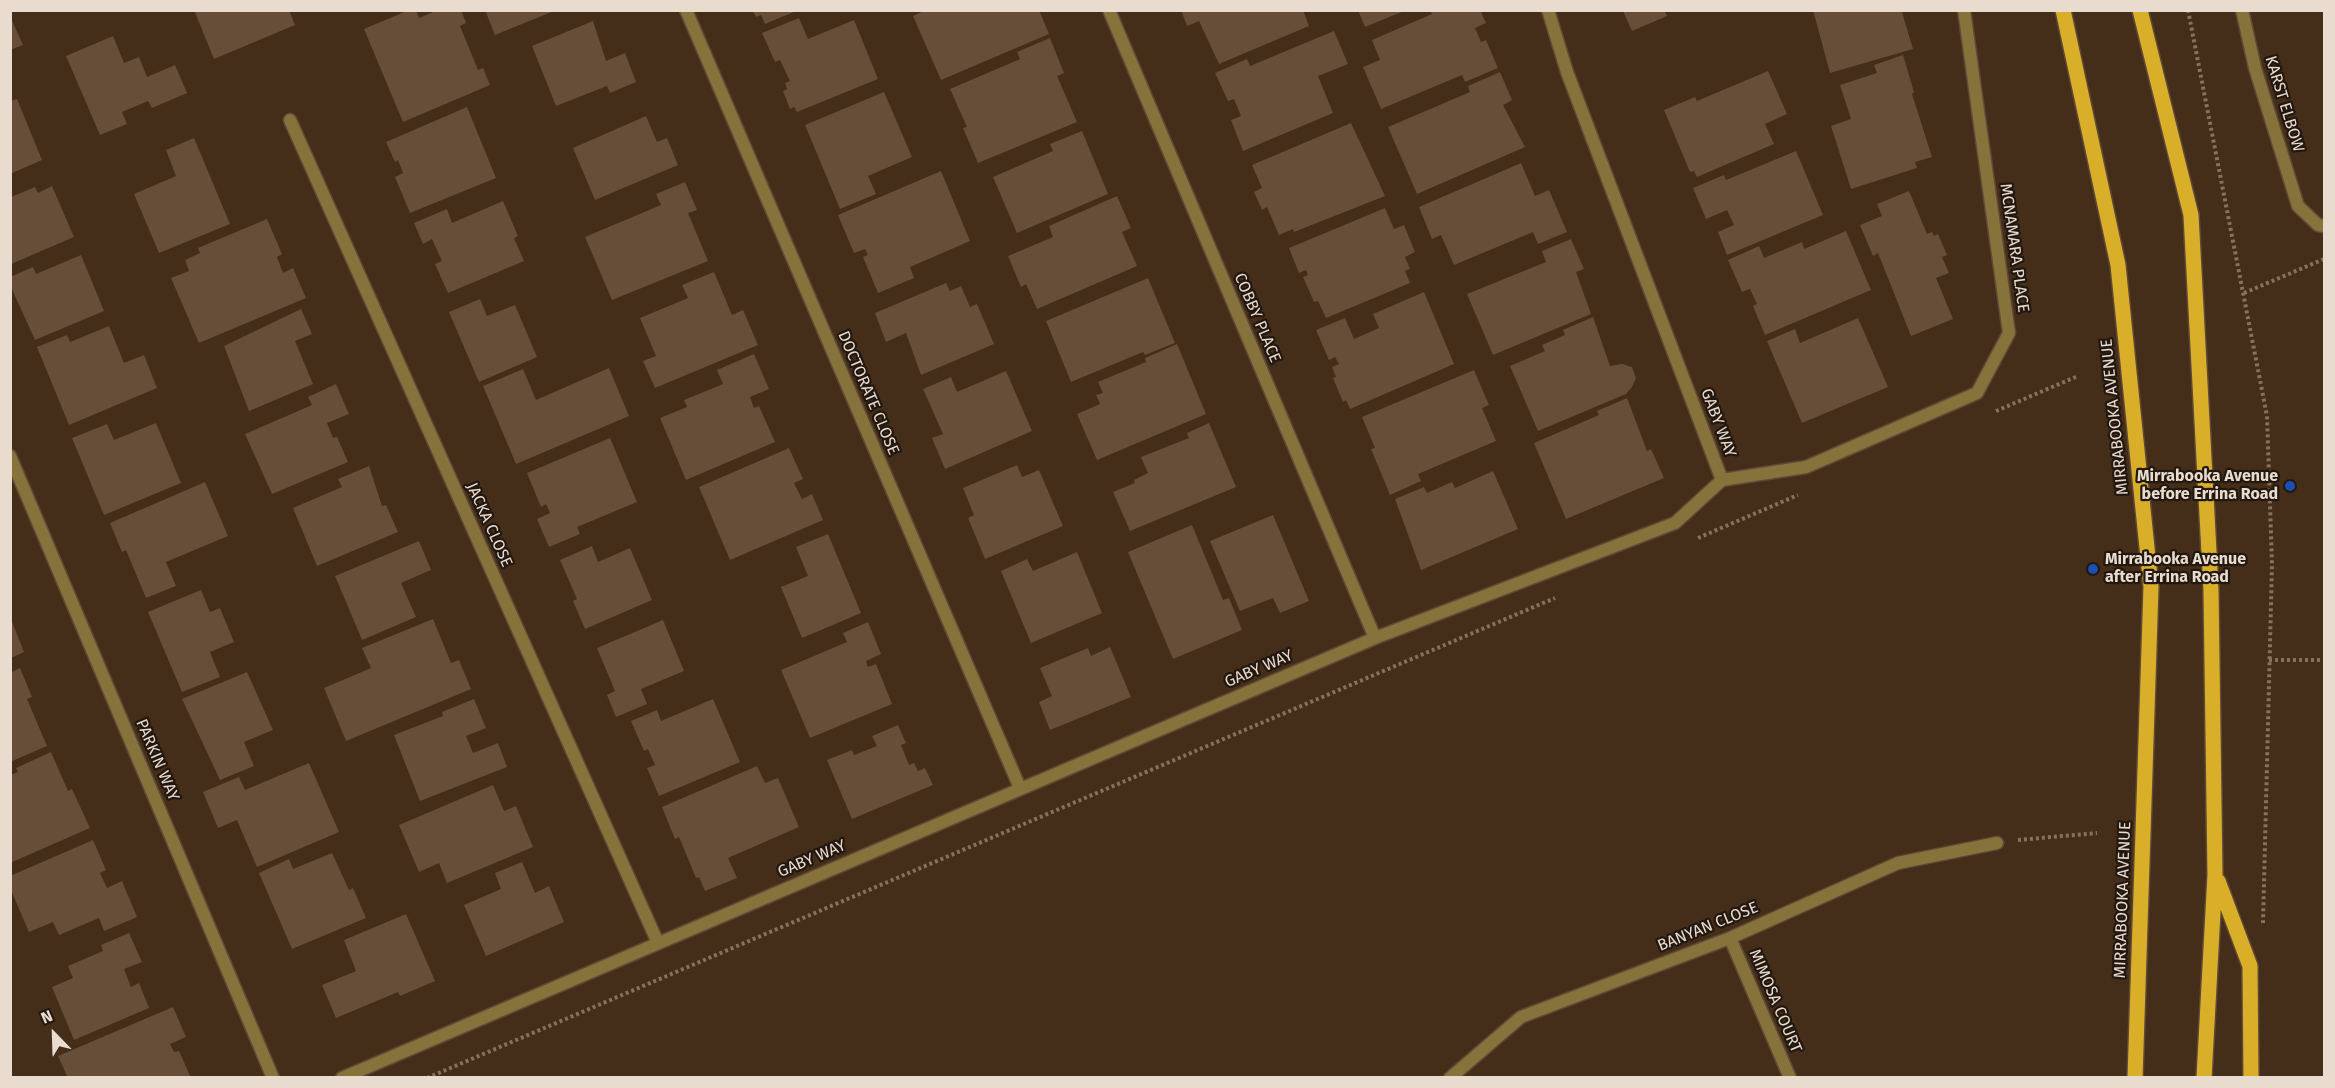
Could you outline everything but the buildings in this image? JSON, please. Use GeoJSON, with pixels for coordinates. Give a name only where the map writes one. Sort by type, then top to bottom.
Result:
{"type":"FeatureCollection","features":[{"type":"Feature","properties":{"kind":"main road","name":"MIRRABOOKA AVENUE"},"geometry":{"type":"LineString","coordinates":[[2063,10],[2118,265],[2151,587],[2135,1077]]}},
{"type":"Feature","properties":{"kind":"main road"},"geometry":{"type":"LineString","coordinates":[[2140,10],[2191,215],[2211,590],[2216,875],[2204,1077]]}},
{"type":"Feature","properties":{"kind":"main road"},"geometry":{"type":"LineString","coordinates":[[2216,875],[2250,966],[2251,1077]]}},
{"type":"Feature","properties":{"kind":"street","name":"DOCTORATE CLOSE"},"geometry":{"type":"LineString","coordinates":[[686,10],[1020,788]]}},
{"type":"Feature","properties":{"kind":"street","name":"COBBY PLACE"},"geometry":{"type":"LineString","coordinates":[[1108,10],[1375,638]]}},
{"type":"Feature","properties":{"kind":"street","name":"GABY WAY"},"geometry":{"type":"LineString","coordinates":[[342,1077],[1375,638],[1675,523],[1722,480],[1567,72],[1548,10]]}},
{"type":"Feature","properties":{"kind":"street","name":"MCNAMARA PLACE"},"geometry":{"type":"LineString","coordinates":[[1722,480],[1806,467],[1977,393],[2004,343],[2009,333],[1964,10]]}},
{"type":"Feature","properties":{"kind":"street","name":"KARST ELBOW"},"geometry":{"type":"LineString","coordinates":[[2242,10],[2255,69],[2298,206],[2318,225],[2325,226]]}},
{"type":"Feature","properties":{"kind":"street","name":"JACKA CLOSE"},"geometry":{"type":"LineString","coordinates":[[290,120],[658,943]]}},
{"type":"Feature","properties":{"kind":"street","name":"PARKIN WAY"},"geometry":{"type":"LineString","coordinates":[[10,456],[273,1077]]}},
{"type":"Feature","properties":{"kind":"street","name":"BANYAN CLOSE"},"geometry":{"type":"LineString","coordinates":[[1450,1077],[1521,1017],[1730,938],[1898,863],[1997,843]]}},
{"type":"Feature","properties":{"kind":"street","name":"MIMOSA COURT"},"geometry":{"type":"LineString","coordinates":[[1730,938],[1790,1077]]}},
{"type":"Feature","properties":{"kind":"path"},"geometry":{"type":"LineString","coordinates":[[2187,10],[2267,416],[2272,564],[2263,928]]}},
{"type":"Feature","properties":{"kind":"path"},"geometry":{"type":"LineString","coordinates":[[2244,293],[2325,259]]}},
{"type":"Feature","properties":{"kind":"path"},"geometry":{"type":"LineString","coordinates":[[1990,413],[2078,376]]}},
{"type":"Feature","properties":{"kind":"path"},"geometry":{"type":"LineString","coordinates":[[1693,540],[1803,493]]}},
{"type":"Feature","properties":{"kind":"path"},"geometry":{"type":"LineString","coordinates":[[427,1077],[1561,596]]}},
{"type":"Feature","properties":{"kind":"path"},"geometry":{"type":"LineString","coordinates":[[2269,660],[2325,660]]}},
{"type":"Feature","properties":{"kind":"path"},"geometry":{"type":"LineString","coordinates":[[1997,843],[2043,836],[2097,833]]}},
{"type":"Feature","properties":{"kind":"place","name":"Mirrabooka Avenue before Errina Road"},"geometry":{"type":"Point","coordinates":[2290,486]}},
{"type":"Feature","properties":{"kind":"place","name":"Mirrabooka Avenue after Errina Road"},"geometry":{"type":"Point","coordinates":[2093,569]}}]}
